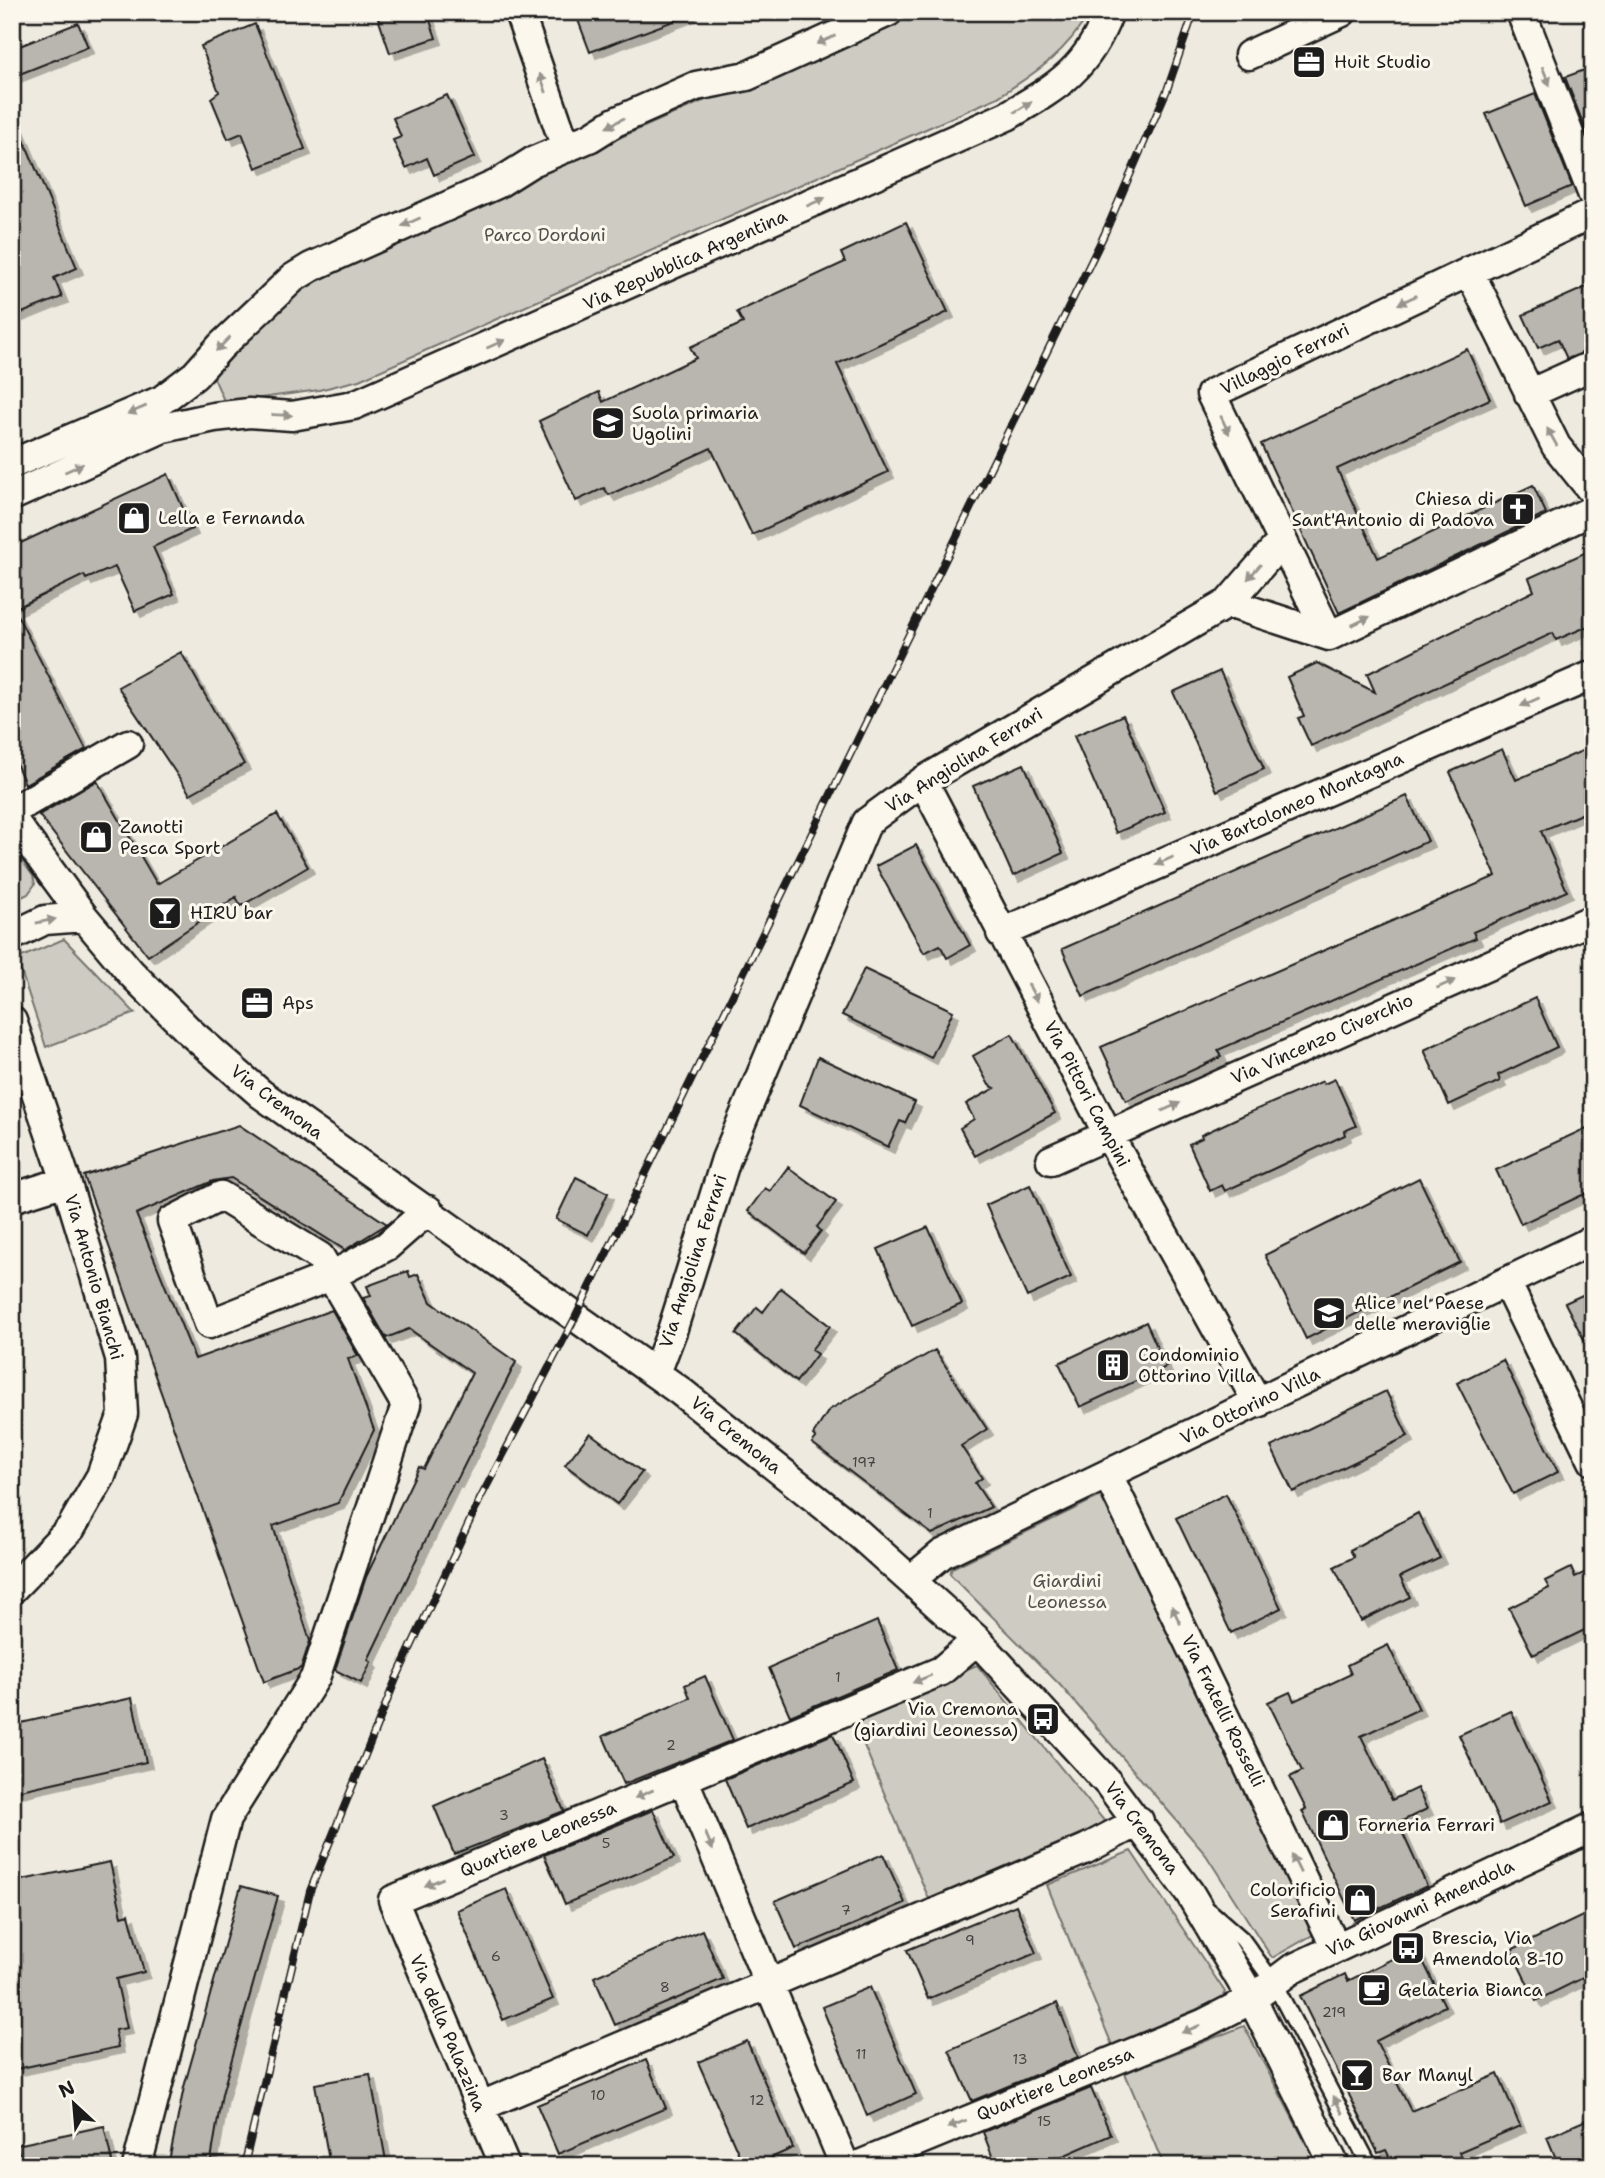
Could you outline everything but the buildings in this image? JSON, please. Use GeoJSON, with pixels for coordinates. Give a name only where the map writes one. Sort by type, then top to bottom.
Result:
{"type":"FeatureCollection","features":[{"type":"Feature","properties":{"kind":"street"},"geometry":{"type":"LineString","coordinates":[[519,12],[566,148]]}},
{"type":"Feature","properties":{"kind":"street"},"geometry":{"type":"LineString","coordinates":[[12,464],[162,400],[195,375],[293,278],[311,267],[497,184],[532,162],[591,137],[615,122],[696,86],[747,75],[888,12]]}},
{"type":"Feature","properties":{"kind":"street","name":"Via Repubblica Argentina"},"geometry":{"type":"LineString","coordinates":[[12,496],[163,428],[214,417],[249,413],[292,415],[354,405],[1007,116],[1071,76],[1098,41],[1109,12]]}},
{"type":"Feature","properties":{"kind":"street"},"geometry":{"type":"LineString","coordinates":[[1249,55],[1342,12]]}},
{"type":"Feature","properties":{"kind":"street"},"geometry":{"type":"LineString","coordinates":[[1521,12],[1593,195]]}},
{"type":"Feature","properties":{"kind":"street","name":"Villaggio Ferrari"},"geometry":{"type":"LineString","coordinates":[[1329,636],[1211,394],[1593,213]]}},
{"type":"Feature","properties":{"kind":"street"},"geometry":{"type":"LineString","coordinates":[[1469,271],[1556,446],[1593,492]]}},
{"type":"Feature","properties":{"kind":"street"},"geometry":{"type":"LineString","coordinates":[[1529,394],[1593,365]]}},
{"type":"Feature","properties":{"kind":"street"},"geometry":{"type":"LineString","coordinates":[[195,375],[214,417]]}},
{"type":"Feature","properties":{"kind":"street"},"geometry":{"type":"LineString","coordinates":[[1281,542],[1228,603],[1329,636],[1593,510]]}},
{"type":"Feature","properties":{"kind":"street","name":"Via Angiolina Ferrari"},"geometry":{"type":"LineString","coordinates":[[656,1373],[673,1331],[726,1159],[867,822],[923,781],[1228,603]]}},
{"type":"Feature","properties":{"kind":"street","name":"Via Bartolomeo Montagna"},"geometry":{"type":"LineString","coordinates":[[1001,933],[1593,675]]}},
{"type":"Feature","properties":{"kind":"street"},"geometry":{"type":"LineString","coordinates":[[12,811],[128,744]]}},
{"type":"Feature","properties":{"kind":"street","name":"Via Pittori Campini"},"geometry":{"type":"LineString","coordinates":[[923,781],[1108,1135],[1258,1402]]}},
{"type":"Feature","properties":{"kind":"street","name":"Via Cremona"},"geometry":{"type":"LineString","coordinates":[[12,820],[84,916],[131,973],[190,1032],[261,1094],[656,1373],[850,1526],[977,1640],[1083,1754],[1139,1821],[1189,1892],[1252,1999],[1335,2166]]}},
{"type":"Feature","properties":{"kind":"street"},"geometry":{"type":"LineString","coordinates":[[12,936],[46,920],[84,916]]}},
{"type":"Feature","properties":{"kind":"street","name":"Via Vincenzo Civerchio"},"geometry":{"type":"LineString","coordinates":[[1051,1160],[1593,919]]}},
{"type":"Feature","properties":{"kind":"street","name":"Via Antonio Bianchi"},"geometry":{"type":"LineString","coordinates":[[12,1021],[66,1181],[120,1358],[123,1414],[101,1476],[71,1528],[12,1589]]}},
{"type":"Feature","properties":{"kind":"street","name":"Via Antonio Bianchi"},"geometry":{"type":"LineString","coordinates":[[12,1198],[66,1181]]}},
{"type":"Feature","properties":{"kind":"street"},"geometry":{"type":"LineString","coordinates":[[137,2166],[226,1819],[315,1678],[406,1405],[331,1276],[320,1257],[221,1196],[172,1221],[209,1324],[331,1276],[387,1246],[428,1210]]}},
{"type":"Feature","properties":{"kind":"street","name":"Via Ottorino Villa"},"geometry":{"type":"LineString","coordinates":[[912,1579],[942,1554],[1593,1240]]}},
{"type":"Feature","properties":{"kind":"street"},"geometry":{"type":"LineString","coordinates":[[1506,1282],[1593,1461]]}},
{"type":"Feature","properties":{"kind":"street","name":"Via Fratelli Rosselli"},"geometry":{"type":"LineString","coordinates":[[1108,1475],[1336,1948]]}},
{"type":"Feature","properties":{"kind":"street","name":"Quartiere Leonessa"},"geometry":{"type":"LineString","coordinates":[[393,1900],[941,1671],[977,1640]]}},
{"type":"Feature","properties":{"kind":"street"},"geometry":{"type":"LineString","coordinates":[[683,1778],[845,2166]]}},
{"type":"Feature","properties":{"kind":"street"},"geometry":{"type":"LineString","coordinates":[[479,2107],[1086,1849],[1139,1821]]}},
{"type":"Feature","properties":{"kind":"street","name":"Via Giovanni Amendola"},"geometry":{"type":"LineString","coordinates":[[1252,1999],[1292,1969],[1593,1826]]}},
{"type":"Feature","properties":{"kind":"street","name":"Via della Palazzina"},"geometry":{"type":"LineString","coordinates":[[393,1900],[505,2166]]}},
{"type":"Feature","properties":{"kind":"street","name":"Quartiere Leonessa"},"geometry":{"type":"LineString","coordinates":[[856,2166],[1203,2024],[1252,1999]]}},
{"type":"Feature","properties":{"kind":"lane"},"geometry":{"type":"LineString","coordinates":[[1189,1892],[1242,1939],[1275,1983],[1370,2166]]}},
{"type":"Feature","properties":{"kind":"green space","name":"Parco Dordoni"},"geometry":{"type":"Polygon","coordinates":[[[905,12],[1090,12],[1071,39],[1050,60],[998,97],[359,380],[319,390],[225,403],[210,369],[299,286],[537,174],[905,12]]]}},
{"type":"Feature","properties":{"kind":"green space"},"geometry":{"type":"Polygon","coordinates":[[[12,847],[33,876],[35,884],[28,894],[12,902],[12,847]]]}},
{"type":"Feature","properties":{"kind":"green space"},"geometry":{"type":"Polygon","coordinates":[[[64,939],[135,1013],[46,1047],[17,959],[64,939]]]}},
{"type":"Feature","properties":{"kind":"green space","name":"Giardini Leonessa"},"geometry":{"type":"Polygon","coordinates":[[[1101,1496],[1316,1933],[1272,1958],[1206,1855],[1060,1685],[950,1574],[952,1568],[1101,1496]]]}},
{"type":"Feature","properties":{"kind":"green space"},"geometry":{"type":"Polygon","coordinates":[[[977,1665],[1106,1823],[929,1899],[852,1717],[977,1665]]]}},
{"type":"Feature","properties":{"kind":"green space"},"geometry":{"type":"Polygon","coordinates":[[[1131,1851],[1225,1992],[1221,1999],[1112,2045],[1047,1885],[1131,1851]]]}},
{"type":"Feature","properties":{"kind":"green space"},"geometry":{"type":"Polygon","coordinates":[[[1244,2026],[1318,2166],[1164,2166],[1125,2073],[1244,2026]]]}},
{"type":"Feature","properties":{"kind":"railway"},"geometry":{"type":"LineString","coordinates":[[244,2166],[310,1891],[396,1679],[481,1497],[576,1316],[1104,235],[1167,90],[1194,12]]}},
{"type":"Feature","properties":{"kind":"place","name":"Huit Studio"},"geometry":{"type":"Point","coordinates":[1309,62]}},
{"type":"Feature","properties":{"kind":"place","name":"Suola primaria Ugolini"},"geometry":{"type":"Point","coordinates":[608,423]}},
{"type":"Feature","properties":{"kind":"place","name":"Chiesa di Sant'Antonio di Padova"},"geometry":{"type":"Point","coordinates":[1518,509]}},
{"type":"Feature","properties":{"kind":"place","name":"Lella e Fernanda"},"geometry":{"type":"Point","coordinates":[134,518]}},
{"type":"Feature","properties":{"kind":"place","name":"Zanotti Pesca Sport"},"geometry":{"type":"Point","coordinates":[96,837]}},
{"type":"Feature","properties":{"kind":"place","name":"HIRU bar"},"geometry":{"type":"Point","coordinates":[165,913]}},
{"type":"Feature","properties":{"kind":"place","name":"Aps"},"geometry":{"type":"Point","coordinates":[257,1003]}},
{"type":"Feature","properties":{"kind":"place","name":"Alice nel Paese delle meraviglie"},"geometry":{"type":"Point","coordinates":[1329,1313]}},
{"type":"Feature","properties":{"kind":"place","name":"Condominio Ottorino Villa"},"geometry":{"type":"Point","coordinates":[1113,1365]}},
{"type":"Feature","properties":{"kind":"place","name":"Via Cremona (giardini Leonessa)"},"geometry":{"type":"Point","coordinates":[1043,1719]}},
{"type":"Feature","properties":{"kind":"place","name":"Forneria Ferrari"},"geometry":{"type":"Point","coordinates":[1333,1825]}},
{"type":"Feature","properties":{"kind":"place","name":"Colorificio Serafini"},"geometry":{"type":"Point","coordinates":[1360,1900]}},
{"type":"Feature","properties":{"kind":"place","name":"Brescia, Via Amendola 8-10"},"geometry":{"type":"Point","coordinates":[1408,1948]}},
{"type":"Feature","properties":{"kind":"place","name":"Gelateria Bianca"},"geometry":{"type":"Point","coordinates":[1374,1990]}},
{"type":"Feature","properties":{"kind":"place","name":"Bar Manyl"},"geometry":{"type":"Point","coordinates":[1357,2075]}}]}
